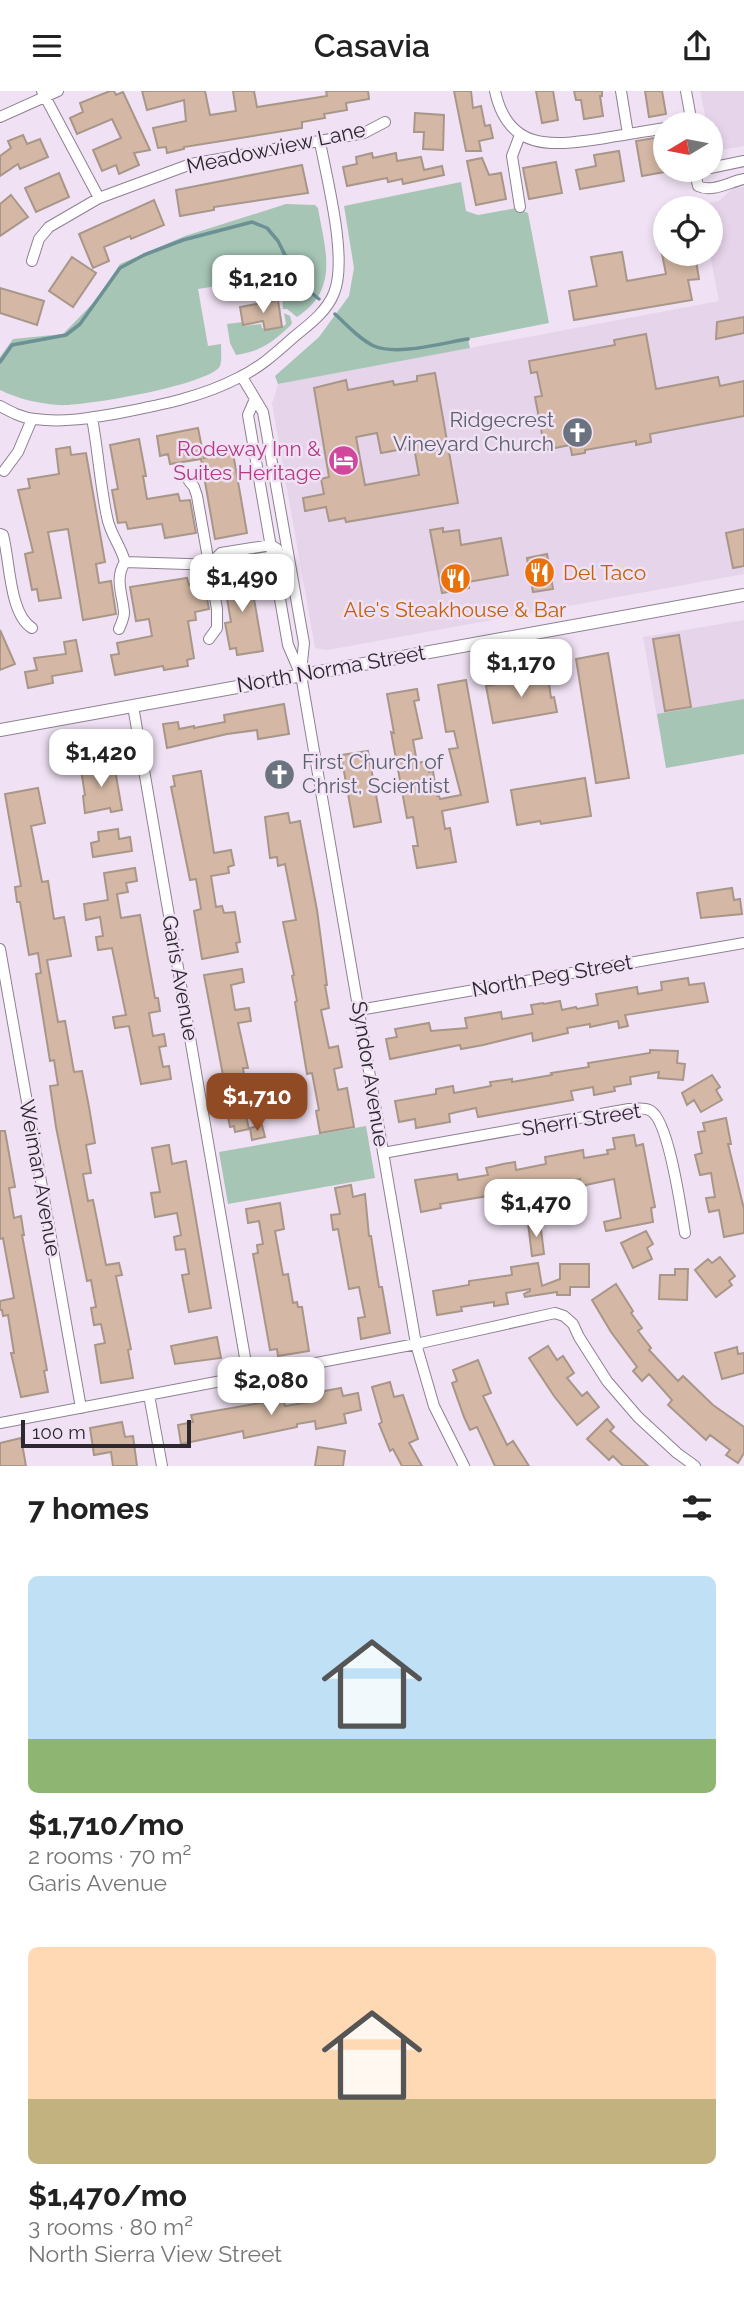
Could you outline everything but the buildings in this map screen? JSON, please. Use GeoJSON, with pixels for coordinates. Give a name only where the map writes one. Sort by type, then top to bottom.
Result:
{"type":"FeatureCollection","features":[{"type":"Feature","properties":{"kind":"street"},"geometry":{"type":"LineString","coordinates":[[0,117],[43,94],[58,91]]}},
{"type":"Feature","properties":{"kind":"street"},"geometry":{"type":"LineString","coordinates":[[495,91],[503,114],[520,135],[539,142],[562,144],[653,130]]}},
{"type":"Feature","properties":{"kind":"street"},"geometry":{"type":"LineString","coordinates":[[621,91],[628,134]]}},
{"type":"Feature","properties":{"kind":"street"},"geometry":{"type":"LineString","coordinates":[[686,91],[690,112]]}},
{"type":"Feature","properties":{"kind":"street"},"geometry":{"type":"LineString","coordinates":[[43,94],[99,198]]}},
{"type":"Feature","properties":{"kind":"street","name":"Meadowview Lane"},"geometry":{"type":"LineString","coordinates":[[32,261],[39,239],[49,227],[99,198],[191,163],[364,133],[385,122]]}},
{"type":"Feature","properties":{"kind":"street"},"geometry":{"type":"LineString","coordinates":[[520,135],[512,156],[520,207]]}},
{"type":"Feature","properties":{"kind":"street"},"geometry":{"type":"LineString","coordinates":[[0,406],[32,419],[55,421],[92,418],[201,394],[242,377],[266,362],[316,318],[333,296],[340,265],[320,142]]}},
{"type":"Feature","properties":{"kind":"street"},"geometry":{"type":"LineString","coordinates":[[723,165],[744,161]]}},
{"type":"Feature","properties":{"kind":"street"},"geometry":{"type":"LineString","coordinates":[[698,182],[698,186],[703,189],[712,189],[744,179]]}},
{"type":"Feature","properties":{"kind":"street"},"geometry":{"type":"LineString","coordinates":[[242,377],[263,412],[304,643],[301,675]]}},
{"type":"Feature","properties":{"kind":"street"},"geometry":{"type":"LineString","coordinates":[[255,399],[248,415],[288,645],[301,675]]}},
{"type":"Feature","properties":{"kind":"street"},"geometry":{"type":"LineString","coordinates":[[92,418],[107,517],[112,536],[123,552],[125,562],[121,568],[119,586],[124,614],[119,629]]}},
{"type":"Feature","properties":{"kind":"street"},"geometry":{"type":"LineString","coordinates":[[4,471],[18,452],[32,419]]}},
{"type":"Feature","properties":{"kind":"street"},"geometry":{"type":"LineString","coordinates":[[189,481],[197,496],[217,619],[217,628],[209,639]]}},
{"type":"Feature","properties":{"kind":"street"},"geometry":{"type":"LineString","coordinates":[[0,534],[3,535],[15,602],[22,618],[32,628]]}},
{"type":"Feature","properties":{"kind":"street"},"geometry":{"type":"LineString","coordinates":[[125,562],[209,565],[221,553],[271,551],[288,554]]}},
{"type":"Feature","properties":{"kind":"street","name":"North Norma Street"},"geometry":{"type":"LineString","coordinates":[[0,730],[744,595]]}},
{"type":"Feature","properties":{"kind":"street","name":"Syndor Avenue"},"geometry":{"type":"LineString","coordinates":[[301,675],[416,1344],[434,1406],[464,1466]]}},
{"type":"Feature","properties":{"kind":"street","name":"Garis Avenue"},"geometry":{"type":"LineString","coordinates":[[133,706],[248,1375]]}},
{"type":"Feature","properties":{"kind":"street","name":"North Peg Street"},"geometry":{"type":"LineString","coordinates":[[359,1010],[744,943]]}},
{"type":"Feature","properties":{"kind":"street","name":"Weiman Avenue"},"geometry":{"type":"LineString","coordinates":[[0,949],[81,1408]]}},
{"type":"Feature","properties":{"kind":"street","name":"Sherri Street"},"geometry":{"type":"LineString","coordinates":[[383,1153],[644,1108],[659,1117],[667,1141],[685,1233]]}},
{"type":"Feature","properties":{"kind":"street"},"geometry":{"type":"LineString","coordinates":[[0,1423],[416,1344],[555,1313],[564,1316],[573,1324],[607,1381],[638,1417],[695,1466]]}},
{"type":"Feature","properties":{"kind":"street"},"geometry":{"type":"LineString","coordinates":[[149,1395],[162,1466]]}},
{"type":"Feature","properties":{"kind":"shaded area"},"geometry":{"type":"Polygon","coordinates":[[[700,91],[744,91],[744,146],[723,150],[723,112],[704,112],[700,91]]]}},
{"type":"Feature","properties":{"kind":"shaded area"},"geometry":{"type":"Polygon","coordinates":[[[461,182],[466,211],[478,215],[517,208],[528,213],[549,323],[468,339],[470,348],[278,384],[275,376],[319,337],[349,296],[354,268],[344,206],[461,182]]]}},
{"type":"Feature","properties":{"kind":"shaded area"},"geometry":{"type":"Polygon","coordinates":[[[744,187],[744,574],[328,650],[315,648],[272,404],[278,384],[719,301],[712,266],[723,266],[723,197],[733,188],[744,187]]]}},
{"type":"Feature","properties":{"kind":"shaded area"},"geometry":{"type":"Polygon","coordinates":[[[286,204],[315,205],[318,208],[326,254],[324,281],[319,294],[311,306],[297,317],[283,309],[281,285],[270,274],[266,264],[221,272],[223,285],[198,289],[208,346],[221,344],[220,366],[211,373],[144,393],[71,405],[35,402],[0,390],[0,357],[13,339],[63,334],[98,298],[120,264],[185,236],[286,204]]]}},
{"type":"Feature","properties":{"kind":"shaded area"},"geometry":{"type":"Polygon","coordinates":[[[257,277],[260,292],[234,296],[232,281],[257,277]]]}},
{"type":"Feature","properties":{"kind":"shaded area"},"geometry":{"type":"Polygon","coordinates":[[[284,313],[290,316],[290,326],[260,349],[236,355],[230,343],[227,324],[243,322],[244,326],[261,324],[262,328],[274,329],[286,324],[284,313]]]}},
{"type":"Feature","properties":{"kind":"shaded area"},"geometry":{"type":"Polygon","coordinates":[[[744,620],[744,754],[666,768],[643,637],[744,620]]]}},
{"type":"Feature","properties":{"kind":"shaded area"},"geometry":{"type":"Polygon","coordinates":[[[744,699],[744,754],[666,768],[657,714],[744,699]]]}},
{"type":"Feature","properties":{"kind":"shaded area"},"geometry":{"type":"Polygon","coordinates":[[[366,1126],[375,1178],[228,1204],[219,1152],[366,1126]]]}},
{"type":"Feature","properties":{"kind":"waterway"},"geometry":{"type":"LineString","coordinates":[[0,362],[12,345],[66,335],[80,324],[120,268],[144,255],[183,240],[252,222],[267,228],[278,241]]}},
{"type":"Feature","properties":{"kind":"waterway"},"geometry":{"type":"LineString","coordinates":[[279,243],[299,283],[319,299]]}},
{"type":"Feature","properties":{"kind":"waterway"},"geometry":{"type":"LineString","coordinates":[[335,314],[363,340],[384,349],[420,348],[468,339]]}},
{"type":"Feature","properties":{"kind":"place","name":"Ridgecrest Vineyard Church"},"geometry":{"type":"Point","coordinates":[577,432]}},
{"type":"Feature","properties":{"kind":"place","name":"Rodeway Inn & Suites Heritage"},"geometry":{"type":"Point","coordinates":[344,461]}},
{"type":"Feature","properties":{"kind":"place","name":"Del Taco"},"geometry":{"type":"Point","coordinates":[540,573]}},
{"type":"Feature","properties":{"kind":"place","name":"Ale's Steakhouse & Bar"},"geometry":{"type":"Point","coordinates":[455,578]}},
{"type":"Feature","properties":{"kind":"place","name":"First Church of Christ, Scientist"},"geometry":{"type":"Point","coordinates":[279,774]}}]}
